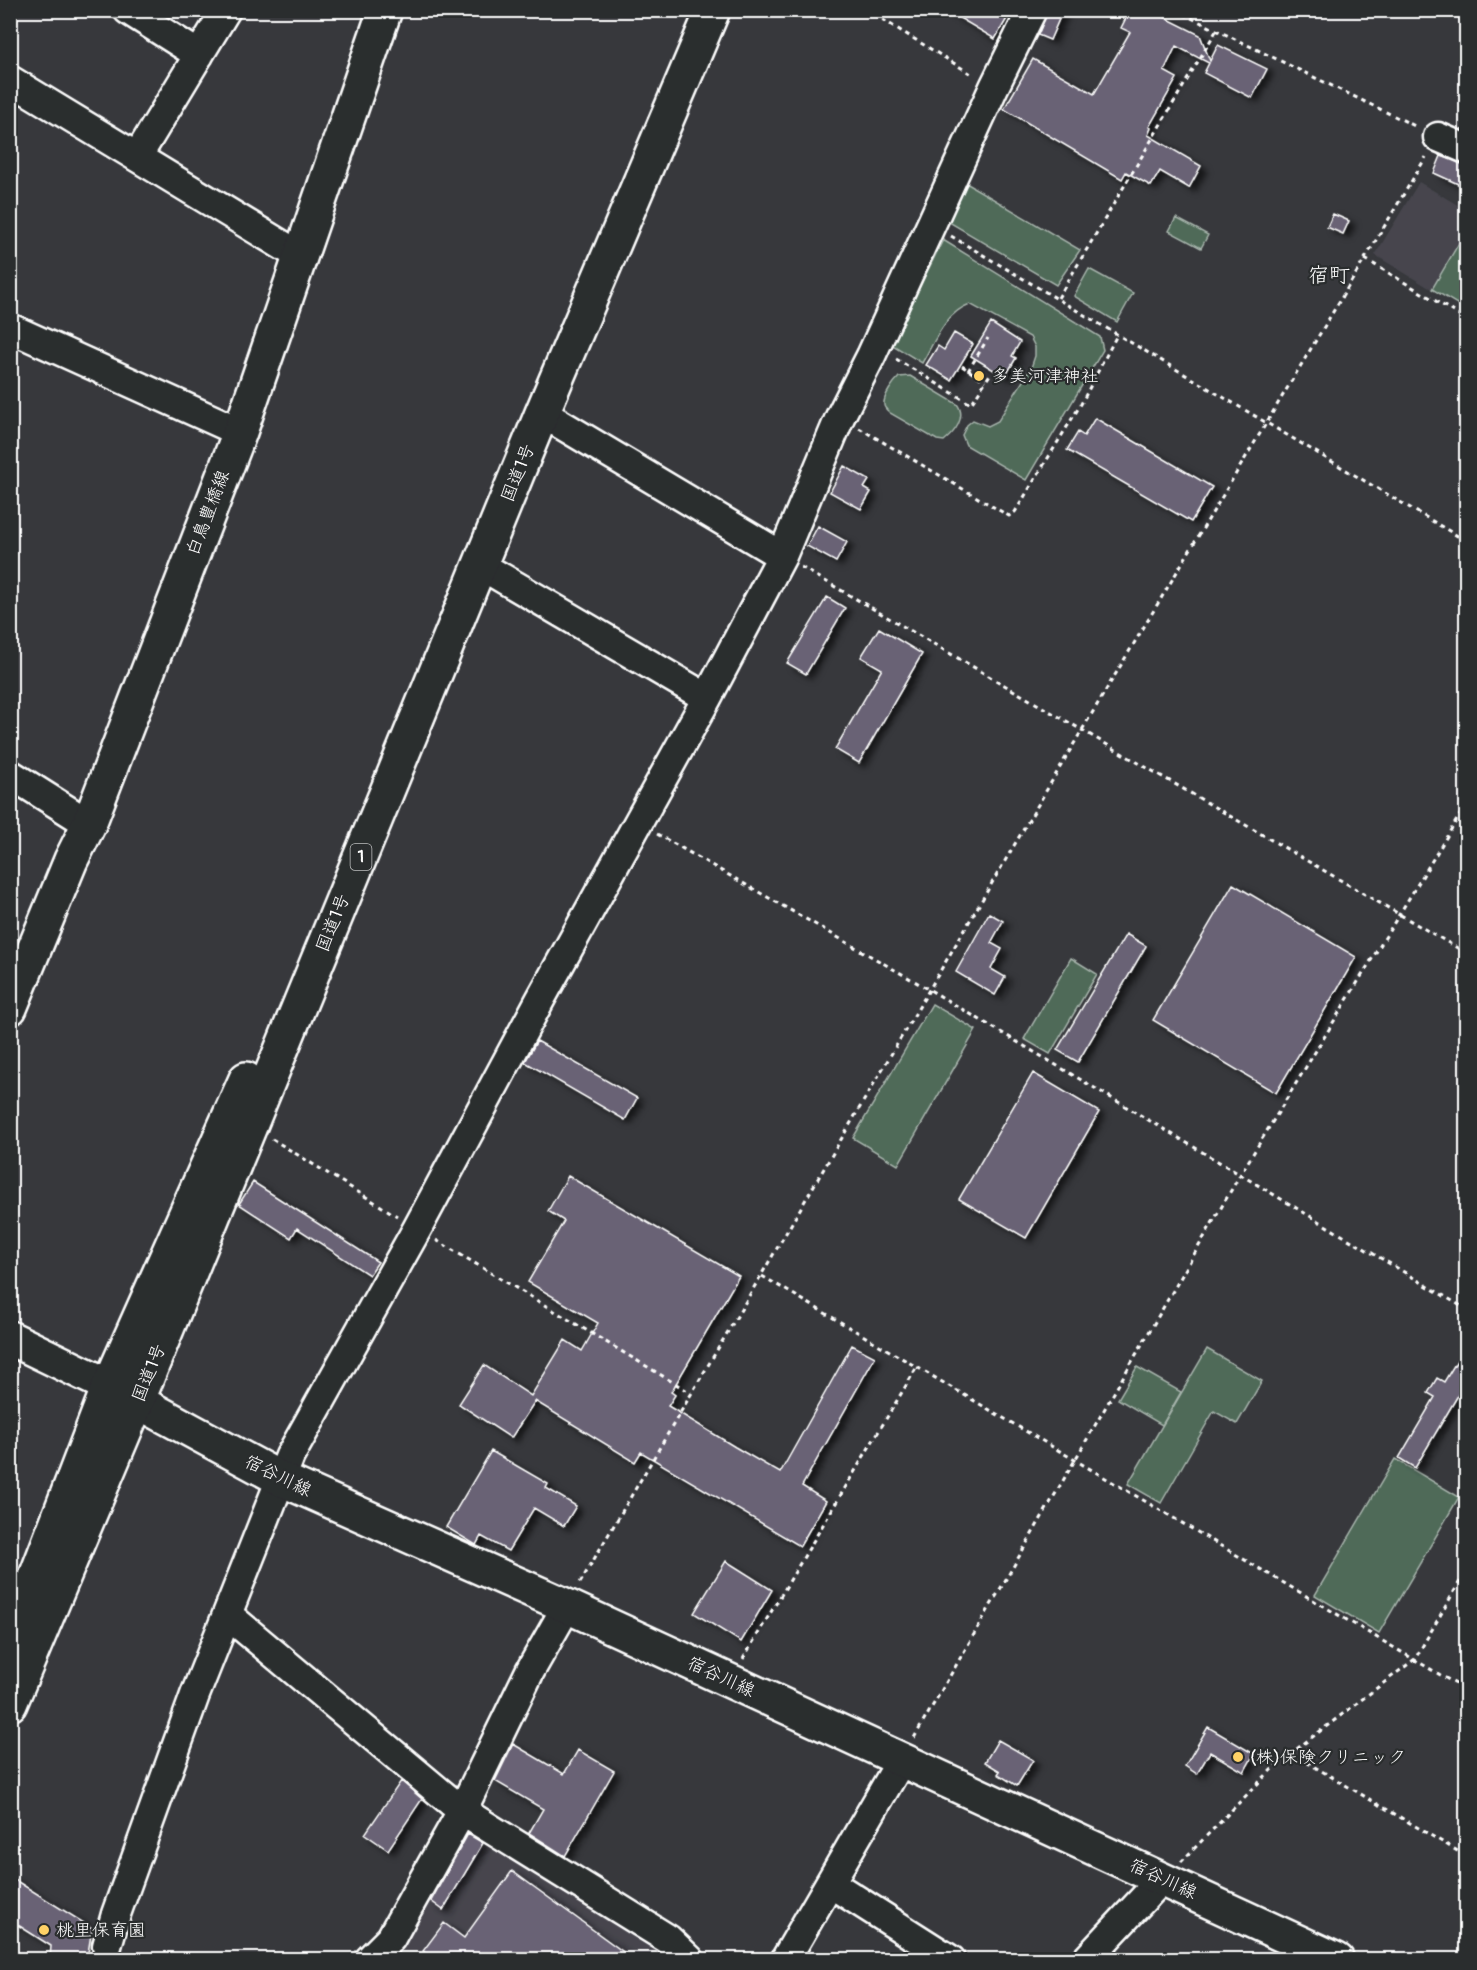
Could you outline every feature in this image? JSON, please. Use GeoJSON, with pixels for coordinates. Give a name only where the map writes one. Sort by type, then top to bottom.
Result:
{"type":"FeatureCollection","features":[{"type":"Feature","properties":{"kind":"main road","name":"白鳥豊橋線"},"geometry":{"type":"LineString","coordinates":[[10,1008],[88,824],[240,432],[385,10]]}},
{"type":"Feature","properties":{"kind":"main road","name":"国道1号"},"geometry":{"type":"LineString","coordinates":[[10,1704],[123,1394],[282,998],[688,10]]}},
{"type":"Feature","properties":{"kind":"main road","name":"国道1号"},"geometry":{"type":"LineString","coordinates":[[10,1644],[123,1394],[250,1126],[542,413],[713,10]]}},
{"type":"Feature","properties":{"kind":"main road","name":"宿谷川線"},"geometry":{"type":"LineString","coordinates":[[10,1338],[123,1394],[281,1479],[567,1605],[1336,1959]]}},
{"type":"Feature","properties":{"kind":"street"},"geometry":{"type":"LineString","coordinates":[[128,10],[199,55]]}},
{"type":"Feature","properties":{"kind":"street"},"geometry":{"type":"LineString","coordinates":[[136,157],[226,10]]}},
{"type":"Feature","properties":{"kind":"street"},"geometry":{"type":"LineString","coordinates":[[111,1955],[116,1914],[191,1706],[290,1456],[417,1229],[782,556],[840,417],[871,356],[994,87],[1032,10]]}},
{"type":"Feature","properties":{"kind":"street"},"geometry":{"type":"LineString","coordinates":[[10,80],[300,256]]}},
{"type":"Feature","properties":{"kind":"street"},"geometry":{"type":"LineString","coordinates":[[1438,137],[1467,149]]}},
{"type":"Feature","properties":{"kind":"street"},"geometry":{"type":"LineString","coordinates":[[10,328],[240,432]]}},
{"type":"Feature","properties":{"kind":"street"},"geometry":{"type":"LineString","coordinates":[[542,413],[782,556]]}},
{"type":"Feature","properties":{"kind":"street"},"geometry":{"type":"LineString","coordinates":[[480,565],[707,698]]}},
{"type":"Feature","properties":{"kind":"street"},"geometry":{"type":"LineString","coordinates":[[10,774],[88,824]]}},
{"type":"Feature","properties":{"kind":"street"},"geometry":{"type":"LineString","coordinates":[[369,1959],[391,1938],[462,1811],[530,1671],[567,1605]]}},
{"type":"Feature","properties":{"kind":"street"},"geometry":{"type":"LineString","coordinates":[[228,1615],[462,1811],[668,1939],[690,1959]]}},
{"type":"Feature","properties":{"kind":"street"},"geometry":{"type":"LineString","coordinates":[[784,1959],[902,1759]]}},
{"type":"Feature","properties":{"kind":"street"},"geometry":{"type":"LineString","coordinates":[[1086,1959],[1162,1879]]}},
{"type":"Feature","properties":{"kind":"street"},"geometry":{"type":"LineString","coordinates":[[830,1883],[951,1959]]}},
{"type":"Feature","properties":{"kind":"path"},"geometry":{"type":"LineString","coordinates":[[867,10],[994,87]]}},
{"type":"Feature","properties":{"kind":"path"},"geometry":{"type":"LineString","coordinates":[[567,1605],[1082,730],[1438,137],[1175,10]]}},
{"type":"Feature","properties":{"kind":"path"},"geometry":{"type":"LineString","coordinates":[[1058,298],[1216,31]]}},
{"type":"Feature","properties":{"kind":"path"},"geometry":{"type":"LineString","coordinates":[[931,225],[1467,541]]}},
{"type":"Feature","properties":{"kind":"path"},"geometry":{"type":"LineString","coordinates":[[1365,258],[1467,319]]}},
{"type":"Feature","properties":{"kind":"path"},"geometry":{"type":"LineString","coordinates":[[840,417],[1010,516],[1015,512],[1081,404],[1117,335]]}},
{"type":"Feature","properties":{"kind":"path"},"geometry":{"type":"LineString","coordinates":[[968,371],[988,338]]}},
{"type":"Feature","properties":{"kind":"path"},"geometry":{"type":"LineString","coordinates":[[887,354],[971,404],[991,373]]}},
{"type":"Feature","properties":{"kind":"path"},"geometry":{"type":"LineString","coordinates":[[962,366],[985,381]]}},
{"type":"Feature","properties":{"kind":"path"},"geometry":{"type":"LineString","coordinates":[[782,556],[1467,953]]}},
{"type":"Feature","properties":{"kind":"path"},"geometry":{"type":"LineString","coordinates":[[902,1759],[1240,1175],[1467,805]]}},
{"type":"Feature","properties":{"kind":"path"},"geometry":{"type":"LineString","coordinates":[[638,823],[930,990],[1467,1309]]}},
{"type":"Feature","properties":{"kind":"path"},"geometry":{"type":"LineString","coordinates":[[250,1126],[691,1393]]}},
{"type":"Feature","properties":{"kind":"path"},"geometry":{"type":"LineString","coordinates":[[762,1276],[1467,1690]]}},
{"type":"Feature","properties":{"kind":"path"},"geometry":{"type":"LineString","coordinates":[[730,1681],[917,1367]]}},
{"type":"Feature","properties":{"kind":"path"},"geometry":{"type":"LineString","coordinates":[[1162,1879],[1277,1764],[1415,1659],[1467,1571]]}},
{"type":"Feature","properties":{"kind":"path"},"geometry":{"type":"LineString","coordinates":[[1290,1753],[1467,1856]]}},
{"type":"Feature","properties":{"kind":"shaded area"},"geometry":{"type":"Polygon","coordinates":[[[1419,182],[1466,210],[1466,230],[1431,289],[1375,255],[1419,182]]]}},
{"type":"Feature","properties":{"kind":"shaded area"},"geometry":{"type":"Polygon","coordinates":[[[461,1825],[682,1960],[379,1960],[461,1825]]]}},
{"type":"Feature","properties":{"kind":"green space"},"geometry":{"type":"Polygon","coordinates":[[[966,183],[1080,250],[1056,285],[949,222],[966,183]]]}},
{"type":"Feature","properties":{"kind":"green space"},"geometry":{"type":"Polygon","coordinates":[[[1176,218],[1208,235],[1201,248],[1169,231],[1176,218]]]}},
{"type":"Feature","properties":{"kind":"green space"},"geometry":{"type":"Polygon","coordinates":[[[1466,231],[1466,299],[1462,307],[1432,289],[1466,231]]]}},
{"type":"Feature","properties":{"kind":"green space"},"geometry":{"type":"Polygon","coordinates":[[[943,240],[1100,337],[1103,350],[1026,480],[966,445],[962,435],[967,425],[973,420],[988,426],[998,421],[1031,368],[1035,347],[1030,337],[970,304],[961,308],[947,321],[922,363],[891,344],[943,240]]]}},
{"type":"Feature","properties":{"kind":"green space"},"geometry":{"type":"Polygon","coordinates":[[[1089,269],[1133,293],[1117,322],[1074,296],[1089,269]]]}},
{"type":"Feature","properties":{"kind":"green space"},"geometry":{"type":"Polygon","coordinates":[[[910,376],[957,404],[960,409],[958,424],[944,441],[937,440],[890,413],[885,407],[885,398],[894,382],[899,377],[910,376]]]}},
{"type":"Feature","properties":{"kind":"green space"},"geometry":{"type":"Polygon","coordinates":[[[1071,958],[1097,974],[1050,1054],[1024,1039],[1071,958]]]}},
{"type":"Feature","properties":{"kind":"green space"},"geometry":{"type":"Polygon","coordinates":[[[932,1004],[976,1030],[898,1165],[853,1138],[932,1004]]]}},
{"type":"Feature","properties":{"kind":"green space"},"geometry":{"type":"Polygon","coordinates":[[[1207,1349],[1262,1381],[1237,1424],[1214,1411],[1161,1503],[1128,1484],[1207,1349]]]}},
{"type":"Feature","properties":{"kind":"green space"},"geometry":{"type":"Polygon","coordinates":[[[1137,1367],[1181,1392],[1162,1425],[1118,1399],[1137,1367]]]}},
{"type":"Feature","properties":{"kind":"green space"},"geometry":{"type":"Polygon","coordinates":[[[1395,1459],[1459,1497],[1379,1633],[1315,1595],[1395,1459]]]}},
{"type":"Feature","properties":{"kind":"building"},"geometry":{"type":"Polygon","coordinates":[[[946,10],[1012,10],[995,39],[946,10]]]}},
{"type":"Feature","properties":{"kind":"building"},"geometry":{"type":"Polygon","coordinates":[[[1048,10],[1063,10],[1050,40],[1038,35],[1048,10]]]}},
{"type":"Feature","properties":{"kind":"building"},"geometry":{"type":"Polygon","coordinates":[[[1130,10],[1150,10],[1200,35],[1210,61],[1218,45],[1267,69],[1252,98],[1204,73],[1209,63],[1176,46],[1164,71],[1177,78],[1149,127],[1151,128],[1148,135],[1201,166],[1189,188],[1160,171],[1151,186],[1126,172],[1122,179],[1004,109],[1033,59],[1094,94],[1130,32],[1121,28],[1130,10]]]}},
{"type":"Feature","properties":{"kind":"building"},"geometry":{"type":"Polygon","coordinates":[[[1441,156],[1467,165],[1467,188],[1434,173],[1441,156]]]}},
{"type":"Feature","properties":{"kind":"building"},"geometry":{"type":"Polygon","coordinates":[[[1333,214],[1349,221],[1343,234],[1327,227],[1333,214]]]}},
{"type":"Feature","properties":{"kind":"building"},"geometry":{"type":"Polygon","coordinates":[[[991,323],[1020,342],[1012,356],[1016,358],[1005,377],[971,356],[991,323]]]}},
{"type":"Feature","properties":{"kind":"building"},"geometry":{"type":"Polygon","coordinates":[[[954,333],[973,344],[951,380],[926,365],[938,346],[944,350],[954,333]]]}},
{"type":"Feature","properties":{"kind":"building"},"geometry":{"type":"Polygon","coordinates":[[[1095,418],[1212,487],[1191,522],[1067,450],[1078,432],[1084,436],[1095,418]]]}},
{"type":"Feature","properties":{"kind":"building"},"geometry":{"type":"Polygon","coordinates":[[[844,466],[869,480],[864,488],[871,492],[861,509],[830,492],[844,466]]]}},
{"type":"Feature","properties":{"kind":"building"},"geometry":{"type":"Polygon","coordinates":[[[818,526],[847,542],[836,562],[807,546],[818,526]]]}},
{"type":"Feature","properties":{"kind":"building"},"geometry":{"type":"Polygon","coordinates":[[[827,597],[845,608],[806,674],[787,663],[827,597]]]}},
{"type":"Feature","properties":{"kind":"building"},"geometry":{"type":"Polygon","coordinates":[[[879,628],[922,654],[859,763],[835,749],[882,669],[861,657],[879,628]]]}},
{"type":"Feature","properties":{"kind":"building"},"geometry":{"type":"Polygon","coordinates":[[[1233,884],[1356,957],[1276,1093],[1153,1020],[1233,884]]]}},
{"type":"Feature","properties":{"kind":"building"},"geometry":{"type":"Polygon","coordinates":[[[989,913],[1003,921],[991,943],[1002,949],[991,969],[1005,977],[995,995],[956,972],[989,913]]]}},
{"type":"Feature","properties":{"kind":"building"},"geometry":{"type":"Polygon","coordinates":[[[1126,934],[1146,946],[1078,1062],[1057,1050],[1126,934]]]}},
{"type":"Feature","properties":{"kind":"building"},"geometry":{"type":"Polygon","coordinates":[[[537,1041],[637,1098],[625,1120],[525,1062],[537,1041]]]}},
{"type":"Feature","properties":{"kind":"building"},"geometry":{"type":"Polygon","coordinates":[[[1033,1073],[1099,1112],[1026,1238],[959,1199],[1033,1073]]]}},
{"type":"Feature","properties":{"kind":"building"},"geometry":{"type":"Polygon","coordinates":[[[568,1176],[739,1276],[671,1392],[675,1395],[668,1406],[735,1447],[780,1473],[852,1345],[875,1357],[802,1486],[826,1501],[800,1546],[641,1452],[635,1462],[535,1401],[511,1438],[459,1404],[484,1365],[531,1396],[565,1340],[582,1351],[598,1323],[528,1282],[564,1221],[548,1211],[568,1176]]]}},
{"type":"Feature","properties":{"kind":"building"},"geometry":{"type":"Polygon","coordinates":[[[253,1182],[378,1262],[369,1275],[297,1228],[291,1238],[239,1204],[253,1182]]]}},
{"type":"Feature","properties":{"kind":"building"},"geometry":{"type":"Polygon","coordinates":[[[1467,1344],[1467,1380],[1415,1468],[1399,1458],[1435,1397],[1428,1393],[1437,1378],[1444,1382],[1467,1344]]]}},
{"type":"Feature","properties":{"kind":"building"},"geometry":{"type":"Polygon","coordinates":[[[491,1451],[548,1484],[546,1488],[576,1506],[564,1526],[534,1508],[508,1551],[481,1536],[476,1545],[446,1527],[491,1451]]]}},
{"type":"Feature","properties":{"kind":"building"},"geometry":{"type":"Polygon","coordinates":[[[726,1561],[772,1590],[741,1642],[694,1613],[726,1561]]]}},
{"type":"Feature","properties":{"kind":"building"},"geometry":{"type":"Polygon","coordinates":[[[1208,1727],[1254,1754],[1244,1772],[1210,1752],[1197,1774],[1185,1766],[1208,1727]]]}},
{"type":"Feature","properties":{"kind":"building"},"geometry":{"type":"Polygon","coordinates":[[[998,1740],[1033,1760],[1017,1786],[985,1762],[998,1740]]]}},
{"type":"Feature","properties":{"kind":"building"},"geometry":{"type":"Polygon","coordinates":[[[513,1744],[564,1774],[578,1750],[614,1771],[565,1856],[529,1833],[543,1809],[495,1781],[513,1744]]]}},
{"type":"Feature","properties":{"kind":"building"},"geometry":{"type":"Polygon","coordinates":[[[401,1781],[422,1799],[388,1850],[365,1834],[401,1781]]]}},
{"type":"Feature","properties":{"kind":"building"},"geometry":{"type":"Polygon","coordinates":[[[468,1834],[483,1843],[443,1910],[431,1901],[468,1834]]]}},
{"type":"Feature","properties":{"kind":"building"},"geometry":{"type":"Polygon","coordinates":[[[512,1871],[633,1959],[434,1959],[423,1951],[444,1923],[464,1938],[512,1871]]]}},
{"type":"Feature","properties":{"kind":"building"},"geometry":{"type":"Polygon","coordinates":[[[10,1877],[92,1928],[87,1959],[50,1959],[51,1946],[10,1920],[10,1877]]]}},
{"type":"Feature","properties":{"kind":"place","name":"多美河津神社"},"geometry":{"type":"Point","coordinates":[979,376]}},
{"type":"Feature","properties":{"kind":"place","name":"(株)保険クリニック"},"geometry":{"type":"Point","coordinates":[1238,1757]}},
{"type":"Feature","properties":{"kind":"place","name":"桃里保育園"},"geometry":{"type":"Point","coordinates":[44,1930]}},
{"type":"Feature","properties":{"kind":"district","name":"宿町"},"geometry":{"type":"Point","coordinates":[1329,275]}}]}
